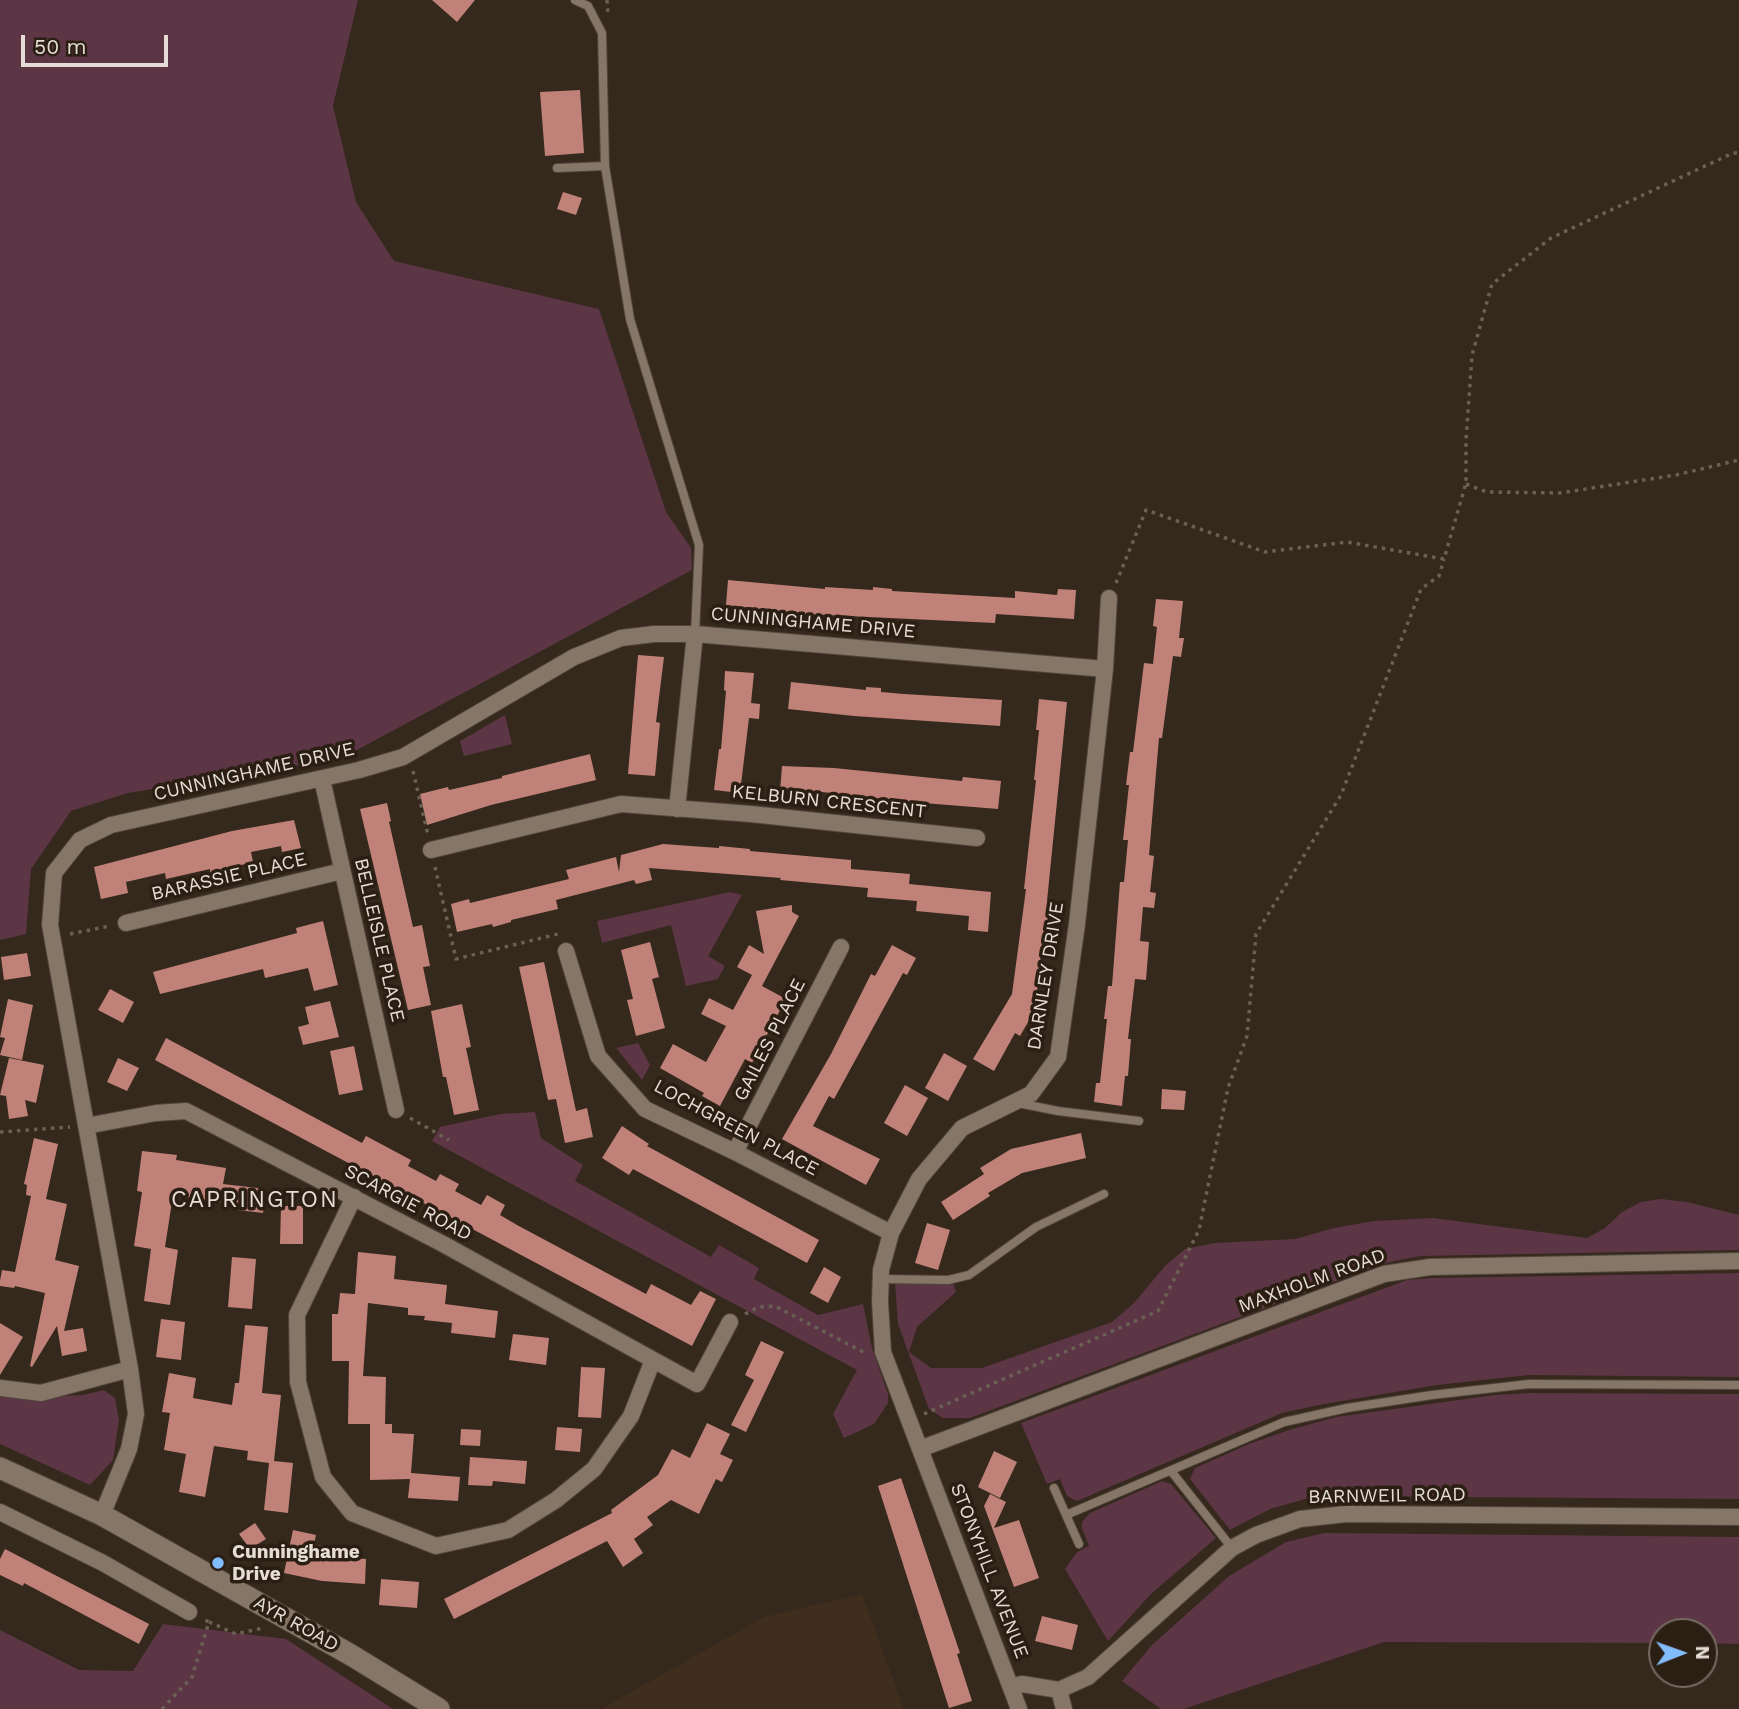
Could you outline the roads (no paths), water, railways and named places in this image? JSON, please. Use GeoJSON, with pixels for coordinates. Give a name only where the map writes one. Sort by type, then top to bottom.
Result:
{"type":"FeatureCollection","features":[{"type":"Feature","properties":{"kind":"main road","name":"AYR ROAD"},"geometry":{"type":"LineString","coordinates":[[0,1468],[102,1515],[351,1655],[439,1709]]}},
{"type":"Feature","properties":{"kind":"street","name":"DARNLEY DRIVE"},"geometry":{"type":"LineString","coordinates":[[920,1448],[883,1352],[880,1279],[891,1233],[919,1179],[962,1128],[1031,1094],[1058,1057],[1077,924],[1110,598]]}},
{"type":"Feature","properties":{"kind":"street","name":"CUNNINGHAME DRIVE"},"geometry":{"type":"LineString","coordinates":[[102,1515],[129,1449],[135,1414],[130,1369],[50,925],[54,873],[79,840],[111,825],[323,779],[409,754],[574,657],[621,638],[654,634],[695,634],[1104,669]]}},
{"type":"Feature","properties":{"kind":"street"},"geometry":{"type":"LineString","coordinates":[[677,808],[695,634]]}},
{"type":"Feature","properties":{"kind":"street","name":"BELLEISLE PLACE"},"geometry":{"type":"LineString","coordinates":[[323,779],[396,1110]]}},
{"type":"Feature","properties":{"kind":"street","name":"KELBURN CRESCENT"},"geometry":{"type":"LineString","coordinates":[[431,850],[621,804],[977,838]]}},
{"type":"Feature","properties":{"kind":"street","name":"BARASSIE PLACE"},"geometry":{"type":"LineString","coordinates":[[126,923],[342,872]]}},
{"type":"Feature","properties":{"kind":"street","name":"GAILES PLACE"},"geometry":{"type":"LineString","coordinates":[[736,1152],[841,947]]}},
{"type":"Feature","properties":{"kind":"street","name":"LOCHGREEN PLACE"},"geometry":{"type":"LineString","coordinates":[[566,951],[598,1056],[645,1109],[736,1152],[891,1233]]}},
{"type":"Feature","properties":{"kind":"street","name":"SCARGIE ROAD"},"geometry":{"type":"LineString","coordinates":[[86,1126],[156,1113],[186,1111],[354,1197],[697,1384],[730,1322]]}},
{"type":"Feature","properties":{"kind":"street"},"geometry":{"type":"LineString","coordinates":[[354,1197],[297,1315],[298,1382],[323,1477],[352,1513],[436,1546],[508,1530],[556,1500],[594,1469],[631,1416],[653,1360]]}},
{"type":"Feature","properties":{"kind":"street","name":"MAXHOLM ROAD"},"geometry":{"type":"LineString","coordinates":[[920,1448],[1384,1274],[1430,1267],[1739,1261]]}},
{"type":"Feature","properties":{"kind":"street"},"geometry":{"type":"LineString","coordinates":[[0,1388],[41,1393],[130,1369]]}},
{"type":"Feature","properties":{"kind":"street","name":"STONYHILL AVENUE"},"geometry":{"type":"LineString","coordinates":[[920,1448],[1019,1709]]}},
{"type":"Feature","properties":{"kind":"street"},"geometry":{"type":"LineString","coordinates":[[0,1512],[103,1563],[189,1612]]}},
{"type":"Feature","properties":{"kind":"street","name":"BARNWEIL ROAD"},"geometry":{"type":"LineString","coordinates":[[1059,1690],[1088,1676],[1232,1548],[1256,1535],[1300,1518],[1346,1514],[1739,1517]]}},
{"type":"Feature","properties":{"kind":"street"},"geometry":{"type":"LineString","coordinates":[[1011,1686],[1022,1684],[1059,1690],[1064,1709]]}},
{"type":"Feature","properties":{"kind":"lane"},"geometry":{"type":"LineString","coordinates":[[575,0],[588,6],[602,33],[605,166],[630,319],[699,545],[695,634]]}},
{"type":"Feature","properties":{"kind":"lane"},"geometry":{"type":"LineString","coordinates":[[557,168],[605,166]]}},
{"type":"Feature","properties":{"kind":"lane"},"geometry":{"type":"LineString","coordinates":[[1016,1102],[1058,1111],[1139,1121]]}},
{"type":"Feature","properties":{"kind":"lane"},"geometry":{"type":"LineString","coordinates":[[880,1279],[948,1280],[969,1275],[1036,1227],[1104,1194]]}},
{"type":"Feature","properties":{"kind":"lane"},"geometry":{"type":"LineString","coordinates":[[1066,1515],[1284,1422],[1347,1408],[1529,1384],[1739,1385]]}},
{"type":"Feature","properties":{"kind":"lane"},"geometry":{"type":"LineString","coordinates":[[1171,1471],[1232,1548]]}},
{"type":"Feature","properties":{"kind":"lane"},"geometry":{"type":"LineString","coordinates":[[1054,1488],[1079,1544]]}},
{"type":"Feature","properties":{"kind":"place","name":"Cunninghame Drive"},"geometry":{"type":"Point","coordinates":[218,1563]}},
{"type":"Feature","properties":{"kind":"district","name":"CAPRINGTON"},"geometry":{"type":"Point","coordinates":[255,1200]}}]}
